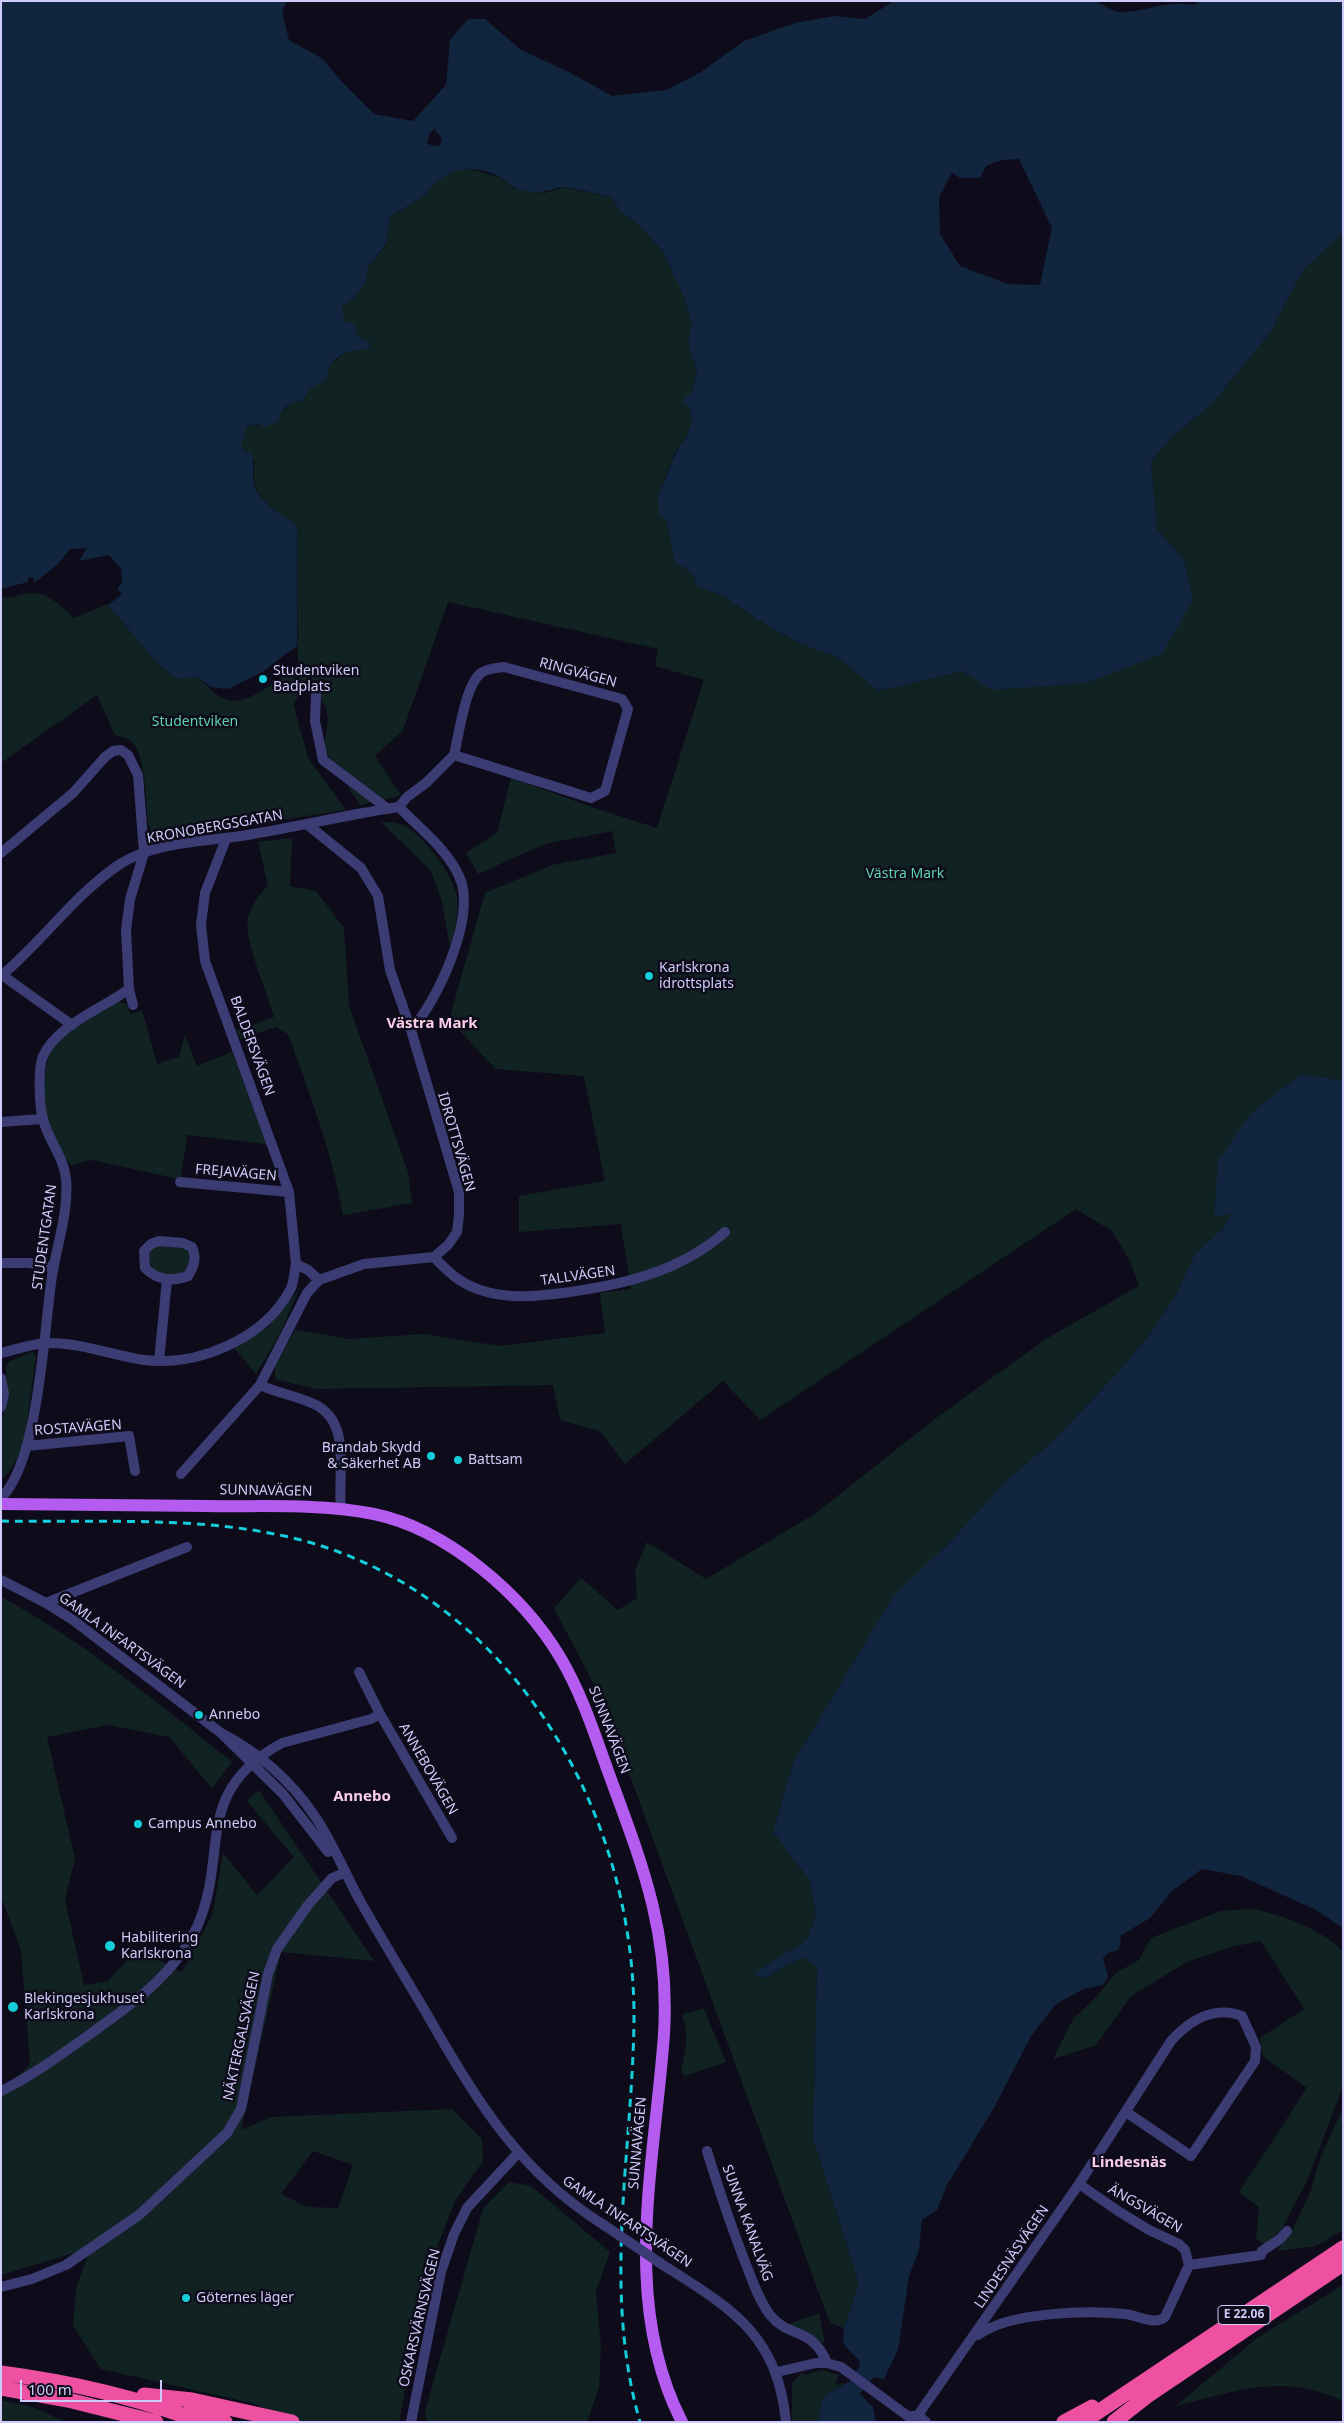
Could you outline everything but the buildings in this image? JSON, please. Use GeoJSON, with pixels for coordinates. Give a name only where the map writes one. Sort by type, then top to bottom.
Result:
{"type":"FeatureCollection","features":[{"type":"Feature","properties":{"kind":"highway","name":"E 22.06"},"geometry":{"type":"LineString","coordinates":[[1083,2422],[1343,2248]]}},
{"type":"Feature","properties":{"kind":"highway","name":"E 22.06"},"geometry":{"type":"LineString","coordinates":[[1100,2422],[1147,2396],[1343,2264]]}},
{"type":"Feature","properties":{"kind":"highway"},"geometry":{"type":"LineString","coordinates":[[1,2373],[68,2383],[225,2422]]}},
{"type":"Feature","properties":{"kind":"highway"},"geometry":{"type":"LineString","coordinates":[[1064,2422],[1144,2381]]}},
{"type":"Feature","properties":{"kind":"highway"},"geometry":{"type":"LineString","coordinates":[[1,2388],[68,2400],[150,2420]]}},
{"type":"Feature","properties":{"kind":"highway"},"geometry":{"type":"LineString","coordinates":[[106,2392],[192,2400],[292,2422]]}},
{"type":"Feature","properties":{"kind":"highway"},"geometry":{"type":"LineString","coordinates":[[1114,2422],[1147,2396]]}},
{"type":"Feature","properties":{"kind":"highway"},"geometry":{"type":"LineString","coordinates":[[139,2400],[201,2422]]}},
{"type":"Feature","properties":{"kind":"main road","name":"SUNNAVÄGEN"},"geometry":{"type":"LineString","coordinates":[[1,1504],[341,1509],[378,1515],[410,1526],[441,1542],[472,1562],[522,1607],[559,1656],[575,1686],[595,1735],[646,1876],[661,1945],[665,1986],[664,2032],[645,2270],[650,2331],[664,2386],[682,2420]]}},
{"type":"Feature","properties":{"kind":"street","name":"RINGVÄGEN"},"geometry":{"type":"LineString","coordinates":[[504,667],[622,700],[628,709],[605,791],[591,798],[454,755],[471,684],[480,674],[491,668],[504,667]]}},
{"type":"Feature","properties":{"kind":"street"},"geometry":{"type":"LineString","coordinates":[[316,695],[315,721],[323,760],[388,809],[399,807],[407,797],[426,783],[454,755]]}},
{"type":"Feature","properties":{"kind":"street"},"geometry":{"type":"LineString","coordinates":[[1,853],[73,792],[105,757],[113,751],[121,750],[128,755],[138,775],[144,853],[129,907],[126,956],[129,989],[133,1005]]}},
{"type":"Feature","properties":{"kind":"street"},"geometry":{"type":"LineString","coordinates":[[399,807],[439,849],[460,880],[463,905],[459,938],[448,968],[420,1021],[411,1030]]}},
{"type":"Feature","properties":{"kind":"street","name":"KRONOBERGSGATAN"},"geometry":{"type":"LineString","coordinates":[[2,976],[73,902],[121,864],[144,853],[172,846],[308,825],[388,809]]}},
{"type":"Feature","properties":{"kind":"street","name":"IDROTTSVÄGEN"},"geometry":{"type":"LineString","coordinates":[[308,825],[361,868],[378,896],[390,970],[411,1030],[458,1192],[457,1232],[448,1245],[434,1257]]}},
{"type":"Feature","properties":{"kind":"street","name":"BALDERSVÄGEN"},"geometry":{"type":"LineString","coordinates":[[1,1353],[46,1343],[93,1348],[143,1360],[176,1361],[192,1358],[237,1342],[256,1330],[291,1290],[296,1264],[289,1192],[205,960],[201,925],[205,893],[226,839]]}},
{"type":"Feature","properties":{"kind":"street"},"geometry":{"type":"LineString","coordinates":[[2,976],[72,1024]]}},
{"type":"Feature","properties":{"kind":"street","name":"STUDENTGATAN"},"geometry":{"type":"LineString","coordinates":[[1,1498],[16,1478],[27,1446],[46,1343],[54,1268],[64,1214],[66,1178],[63,1165],[42,1119],[40,1072],[42,1057],[49,1045],[72,1024],[107,1005],[129,989]]}},
{"type":"Feature","properties":{"kind":"street"},"geometry":{"type":"LineString","coordinates":[[1,1122],[42,1119]]}},
{"type":"Feature","properties":{"kind":"street","name":"FREJAVÄGEN"},"geometry":{"type":"LineString","coordinates":[[180,1182],[289,1192]]}},
{"type":"Feature","properties":{"kind":"street","name":"TALLVÄGEN"},"geometry":{"type":"LineString","coordinates":[[434,1257],[455,1279],[486,1292],[513,1297],[537,1296],[620,1284],[654,1274],[708,1246],[725,1232]]}},
{"type":"Feature","properties":{"kind":"street"},"geometry":{"type":"LineString","coordinates":[[159,1241],[183,1243],[192,1247],[195,1254],[194,1262],[188,1276],[168,1280],[151,1274],[145,1268],[144,1251],[150,1244],[159,1241]]}},
{"type":"Feature","properties":{"kind":"street"},"geometry":{"type":"LineString","coordinates":[[181,1474],[260,1385],[307,1293],[319,1280],[364,1264],[434,1257]]}},
{"type":"Feature","properties":{"kind":"street"},"geometry":{"type":"LineString","coordinates":[[1,1263],[30,1264],[54,1268]]}},
{"type":"Feature","properties":{"kind":"street"},"geometry":{"type":"LineString","coordinates":[[296,1264],[308,1270],[319,1280]]}},
{"type":"Feature","properties":{"kind":"street"},"geometry":{"type":"LineString","coordinates":[[159,1361],[168,1280]]}},
{"type":"Feature","properties":{"kind":"street"},"geometry":{"type":"LineString","coordinates":[[1,1378],[4,1394],[1,1407]]}},
{"type":"Feature","properties":{"kind":"street"},"geometry":{"type":"LineString","coordinates":[[260,1385],[279,1394],[324,1408],[332,1418],[338,1430],[341,1457],[341,1509]]}},
{"type":"Feature","properties":{"kind":"street","name":"ROSTAVÄGEN"},"geometry":{"type":"LineString","coordinates":[[27,1446],[129,1436],[135,1471]]}},
{"type":"Feature","properties":{"kind":"street"},"geometry":{"type":"LineString","coordinates":[[46,1602],[187,1547]]}},
{"type":"Feature","properties":{"kind":"street","name":"GAMLA INFARTSVÄGEN"},"geometry":{"type":"LineString","coordinates":[[1,1580],[46,1602],[101,1640],[256,1761],[296,1809],[344,1873],[464,2079],[518,2153],[550,2187],[740,2317],[758,2340],[776,2372],[785,2407],[784,2422]]}},
{"type":"Feature","properties":{"kind":"street","name":"ANNEBOVÄGEN"},"geometry":{"type":"LineString","coordinates":[[358,1672],[380,1714],[452,1838]]}},
{"type":"Feature","properties":{"kind":"street"},"geometry":{"type":"LineString","coordinates":[[1,2092],[62,2054],[134,2002],[171,1969],[196,1928],[203,1908],[223,1802],[232,1784],[256,1761],[282,1743],[380,1714]]}},
{"type":"Feature","properties":{"kind":"street","name":"NÄKTERGALSVÄGEN"},"geometry":{"type":"LineString","coordinates":[[1,2287],[32,2279],[66,2265],[139,2215],[227,2133],[241,2109],[268,1974],[277,1949],[314,1898],[332,1878],[344,1873]]}},
{"type":"Feature","properties":{"kind":"street","name":"LINDESNÄSVÄGEN"},"geometry":{"type":"LineString","coordinates":[[827,2362],[841,2367],[909,2417],[922,2419],[1079,2184],[1171,2041],[1185,2026],[1217,2012],[1230,2011],[1242,2016],[1256,2047],[1255,2061],[1191,2156],[1126,2112]]}},
{"type":"Feature","properties":{"kind":"street","name":"SUNNA KANALVÄG"},"geometry":{"type":"LineString","coordinates":[[707,2151],[734,2236],[754,2284],[771,2316],[789,2329],[808,2336],[821,2348],[827,2362]]}},
{"type":"Feature","properties":{"kind":"street","name":"OSKARSVÄRNSVÄGEN"},"geometry":{"type":"LineString","coordinates":[[411,2422],[441,2272],[454,2234],[467,2208],[518,2153]]}},
{"type":"Feature","properties":{"kind":"street","name":"ÄNGSVÄGEN"},"geometry":{"type":"LineString","coordinates":[[1079,2184],[1142,2226],[1179,2244],[1185,2250],[1189,2264]]}},
{"type":"Feature","properties":{"kind":"street"},"geometry":{"type":"LineString","coordinates":[[975,2337],[983,2331],[1001,2325],[1070,2313],[1103,2312],[1160,2321],[1166,2317],[1189,2264],[1261,2255],[1262,2250],[1280,2239],[1287,2231]]}},
{"type":"Feature","properties":{"kind":"street"},"geometry":{"type":"LineString","coordinates":[[776,2372],[827,2362]]}},
{"type":"Feature","properties":{"kind":"green space","name":"Studentviken"},"geometry":{"type":"Polygon","coordinates":[[[467,168],[499,177],[514,189],[545,193],[565,187],[612,198],[622,213],[641,227],[662,251],[682,292],[692,323],[688,344],[697,371],[690,408],[692,423],[685,439],[677,448],[658,496],[666,520],[675,562],[692,573],[696,585],[726,598],[796,642],[837,657],[879,691],[963,671],[993,690],[1184,560],[1157,529],[1151,461],[1173,436],[1212,404],[1270,333],[1303,270],[1343,233],[1343,1081],[1301,1074],[1217,1192],[1214,1216],[1233,1212],[1223,1228],[1195,1254],[1175,1296],[1154,1329],[1121,1369],[1054,1440],[1007,1480],[949,1543],[894,1596],[793,1763],[773,1832],[810,1881],[816,1914],[807,1940],[754,1974],[764,1978],[803,1957],[817,1967],[813,2138],[859,2284],[844,2328],[830,2323],[603,1702],[554,1608],[581,1578],[618,1610],[637,1598],[635,1571],[647,1542],[706,1579],[816,1513],[940,1415],[1046,1339],[1139,1286],[1130,1261],[1112,1231],[1076,1209],[760,1420],[723,1381],[625,1464],[600,1431],[560,1420],[553,1385],[316,1389],[275,1379],[275,1366],[295,1330],[349,1339],[423,1334],[500,1346],[605,1333],[600,1293],[631,1289],[621,1224],[519,1232],[519,1196],[605,1181],[584,1076],[496,1069],[449,1020],[485,893],[552,865],[616,853],[612,831],[545,844],[478,874],[466,853],[497,833],[511,778],[657,828],[704,680],[655,666],[658,649],[448,602],[403,730],[375,756],[401,795],[360,805],[324,749],[328,717],[324,704],[313,688],[304,692],[293,703],[308,758],[346,810],[159,838],[152,833],[148,824],[145,782],[141,759],[133,743],[115,735],[97,695],[1,763],[1,597],[36,593],[48,597],[74,618],[110,603],[108,605],[159,665],[177,679],[197,677],[217,695],[233,701],[253,696],[298,663],[297,527],[271,507],[259,493],[255,484],[255,462],[241,447],[247,427],[279,421],[285,409],[291,404],[304,400],[307,390],[325,378],[331,364],[343,354],[354,350],[358,337],[344,322],[341,307],[356,296],[366,281],[368,267],[386,245],[390,216],[426,196],[433,185],[442,177],[454,171],[467,168]]]}},
{"type":"Feature","properties":{"kind":"green space"},"geometry":{"type":"Polygon","coordinates":[[[381,822],[400,824],[418,835],[436,855],[450,878],[457,898],[457,910],[450,948],[442,901],[431,871],[381,822]]]}},
{"type":"Feature","properties":{"kind":"green space"},"geometry":{"type":"Polygon","coordinates":[[[292,838],[290,886],[316,891],[344,928],[349,1006],[408,1172],[412,1203],[343,1215],[327,1146],[288,1034],[276,1027],[241,1039],[236,1031],[274,1017],[252,952],[247,927],[248,918],[256,900],[268,885],[258,842],[292,838]]]}},
{"type":"Feature","properties":{"kind":"green space"},"geometry":{"type":"Polygon","coordinates":[[[118,1002],[127,1004],[130,1014],[142,1010],[157,1064],[179,1057],[185,1035],[197,1066],[232,1052],[267,1144],[187,1135],[181,1177],[179,1179],[92,1160],[70,1165],[46,1121],[44,1092],[48,1057],[56,1042],[63,1036],[118,1002]]]}},
{"type":"Feature","properties":{"kind":"green space"},"geometry":{"type":"Polygon","coordinates":[[[158,1244],[187,1248],[190,1252],[189,1268],[178,1274],[168,1275],[162,1274],[147,1264],[150,1249],[158,1244]]]}},
{"type":"Feature","properties":{"kind":"green space"},"geometry":{"type":"Polygon","coordinates":[[[300,1288],[278,1337],[256,1374],[234,1348],[268,1327],[300,1288]]]}},
{"type":"Feature","properties":{"kind":"green space"},"geometry":{"type":"Polygon","coordinates":[[[33,1352],[36,1356],[24,1444],[13,1466],[1,1481],[1,1421],[8,1395],[6,1366],[10,1361],[33,1352]]]}},
{"type":"Feature","properties":{"kind":"green space"},"geometry":{"type":"Polygon","coordinates":[[[1,1597],[62,1633],[91,1653],[232,1762],[212,1788],[169,1737],[108,1725],[47,1737],[75,1859],[65,1900],[84,1985],[108,1981],[138,1949],[182,1972],[213,1913],[223,1853],[257,1895],[294,1857],[247,1801],[259,1790],[374,1961],[281,1952],[241,2130],[272,2117],[452,2109],[482,2139],[483,2161],[455,2201],[428,2271],[399,2422],[297,2422],[252,2403],[101,2369],[73,2326],[76,2289],[90,2248],[1,2275],[1,2092],[30,2064],[21,1950],[1,1897],[1,1597]],[[313,2151],[281,2194],[307,2207],[338,2208],[353,2165],[313,2151]]]}},
{"type":"Feature","properties":{"kind":"green space"},"geometry":{"type":"Polygon","coordinates":[[[1252,1909],[1276,1915],[1311,1929],[1343,1951],[1343,2086],[1307,2181],[1281,2230],[1265,2245],[1256,2239],[1259,2207],[1239,2192],[1307,2088],[1263,2056],[1260,2038],[1304,2009],[1261,1941],[1231,1947],[1187,1962],[1131,1996],[1096,2045],[1053,2059],[1073,2019],[1096,1997],[1116,1973],[1139,1960],[1151,1938],[1220,1911],[1252,1909]]]}},
{"type":"Feature","properties":{"kind":"green space"},"geometry":{"type":"Polygon","coordinates":[[[704,2009],[726,2062],[685,2076],[681,2071],[686,2037],[682,2016],[685,2013],[704,2009]]]}},
{"type":"Feature","properties":{"kind":"green space"},"geometry":{"type":"Polygon","coordinates":[[[1343,2108],[1343,2230],[1316,2246],[1277,2251],[1293,2228],[1310,2193],[1321,2156],[1343,2108]]]}},
{"type":"Feature","properties":{"kind":"green space"},"geometry":{"type":"Polygon","coordinates":[[[509,2182],[531,2186],[610,2252],[596,2291],[601,2347],[599,2387],[587,2422],[427,2422],[425,2411],[483,2209],[509,2182]]]}},
{"type":"Feature","properties":{"kind":"green space"},"geometry":{"type":"Polygon","coordinates":[[[1343,2285],[1343,2401],[1321,2392],[1300,2387],[1280,2386],[1240,2390],[1176,2406],[1257,2338],[1343,2285]]]}},
{"type":"Feature","properties":{"kind":"green space"},"geometry":{"type":"Polygon","coordinates":[[[819,2313],[825,2344],[787,2325],[819,2313]]]}},
{"type":"Feature","properties":{"kind":"green space"},"geometry":{"type":"Polygon","coordinates":[[[822,2370],[839,2375],[835,2385],[846,2383],[824,2396],[817,2422],[792,2422],[792,2383],[801,2373],[805,2375],[822,2370]]]}},
{"type":"Feature","properties":{"kind":"green space"},"geometry":{"type":"Polygon","coordinates":[[[1,2400],[32,2407],[66,2422],[1,2422],[1,2400]]]}},
{"type":"Feature","properties":{"kind":"water"},"geometry":{"type":"Polygon","coordinates":[[[1,1],[287,1],[282,12],[289,40],[323,59],[342,82],[374,114],[413,121],[446,85],[450,40],[468,19],[485,19],[521,50],[569,72],[612,96],[666,90],[701,72],[744,41],[795,23],[834,16],[865,19],[894,1],[1096,1],[1121,12],[1174,4],[1193,5],[1200,1],[1343,1],[1343,233],[1303,270],[1270,333],[1212,404],[1173,436],[1151,461],[1157,529],[1184,560],[1193,600],[1162,654],[1086,683],[992,690],[962,671],[879,691],[837,657],[796,642],[726,598],[696,585],[692,573],[675,562],[666,520],[659,513],[658,496],[678,448],[685,439],[692,423],[690,408],[682,401],[692,392],[697,371],[688,344],[692,323],[682,292],[662,251],[641,227],[622,213],[612,198],[566,187],[541,192],[520,190],[503,179],[485,171],[471,169],[450,173],[433,185],[426,196],[390,216],[386,244],[368,267],[366,281],[356,296],[341,307],[345,322],[354,323],[358,337],[371,343],[368,349],[352,351],[333,361],[326,378],[308,391],[304,400],[287,406],[282,412],[279,421],[264,427],[259,424],[247,427],[241,447],[245,452],[251,453],[256,490],[271,508],[297,526],[297,646],[262,672],[228,689],[211,687],[197,677],[177,679],[159,665],[108,605],[122,594],[117,589],[122,583],[121,569],[109,555],[79,561],[87,548],[70,549],[58,564],[34,583],[34,578],[29,577],[28,582],[1,589],[1,1]],[[434,129],[429,135],[427,143],[433,146],[440,145],[442,138],[434,129]],[[1019,159],[1001,160],[986,166],[980,178],[960,178],[952,173],[939,197],[940,234],[960,266],[1008,284],[1040,285],[1052,228],[1019,159]]]}},
{"type":"Feature","properties":{"kind":"water"},"geometry":{"type":"Polygon","coordinates":[[[1301,1074],[1343,1081],[1343,1928],[1316,1910],[1241,1876],[1202,1869],[1172,1891],[1150,1918],[1120,1936],[1121,1944],[1117,1951],[1109,1952],[1103,1958],[1108,1977],[1103,1985],[1084,1989],[1056,2004],[1031,2036],[995,2106],[947,2185],[937,2210],[922,2220],[919,2250],[909,2276],[898,2350],[884,2379],[874,2377],[860,2394],[873,2407],[876,2422],[817,2422],[824,2396],[849,2382],[860,2365],[859,2360],[843,2342],[844,2328],[859,2284],[813,2138],[817,1967],[803,1957],[764,1978],[753,1974],[807,1940],[816,1914],[810,1881],[773,1832],[793,1763],[894,1595],[949,1543],[1007,1480],[1054,1440],[1121,1369],[1154,1329],[1175,1296],[1195,1254],[1223,1228],[1232,1213],[1214,1217],[1218,1161],[1249,1115],[1301,1074]]]}},
{"type":"Feature","properties":{"kind":"railway"},"geometry":{"type":"LineString","coordinates":[[1,1521],[114,1521],[190,1524],[265,1532],[301,1540],[376,1568],[443,1610],[500,1662],[548,1724],[585,1792],[613,1866],[629,1944],[634,2022],[622,2223],[621,2273],[623,2323],[629,2372],[640,2422]]}},
{"type":"Feature","properties":{"kind":"place","name":"Studentviken Badplats"},"geometry":{"type":"Point","coordinates":[263,679]}},
{"type":"Feature","properties":{"kind":"place","name":"Karlskrona idrottsplats"},"geometry":{"type":"Point","coordinates":[649,976]}},
{"type":"Feature","properties":{"kind":"place","name":"Brandab Skydd & Säkerhet AB"},"geometry":{"type":"Point","coordinates":[431,1456]}},
{"type":"Feature","properties":{"kind":"place","name":"Battsam"},"geometry":{"type":"Point","coordinates":[458,1460]}},
{"type":"Feature","properties":{"kind":"place","name":"Annebo"},"geometry":{"type":"Point","coordinates":[199,1715]}},
{"type":"Feature","properties":{"kind":"place","name":"Campus Annebo"},"geometry":{"type":"Point","coordinates":[138,1824]}},
{"type":"Feature","properties":{"kind":"place","name":"Habilitering Karlskrona"},"geometry":{"type":"Point","coordinates":[110,1946]}},
{"type":"Feature","properties":{"kind":"place","name":"Blekingesjukhuset Karlskrona"},"geometry":{"type":"Point","coordinates":[13,2007]}},
{"type":"Feature","properties":{"kind":"place","name":"Göternes läger"},"geometry":{"type":"Point","coordinates":[186,2298]}},
{"type":"Feature","properties":{"kind":"district","name":"Västra Mark"},"geometry":{"type":"Point","coordinates":[432,1024]}},
{"type":"Feature","properties":{"kind":"district","name":"Annebo"},"geometry":{"type":"Point","coordinates":[362,1797]}},
{"type":"Feature","properties":{"kind":"district","name":"Lindesnäs"},"geometry":{"type":"Point","coordinates":[1129,2163]}}]}
